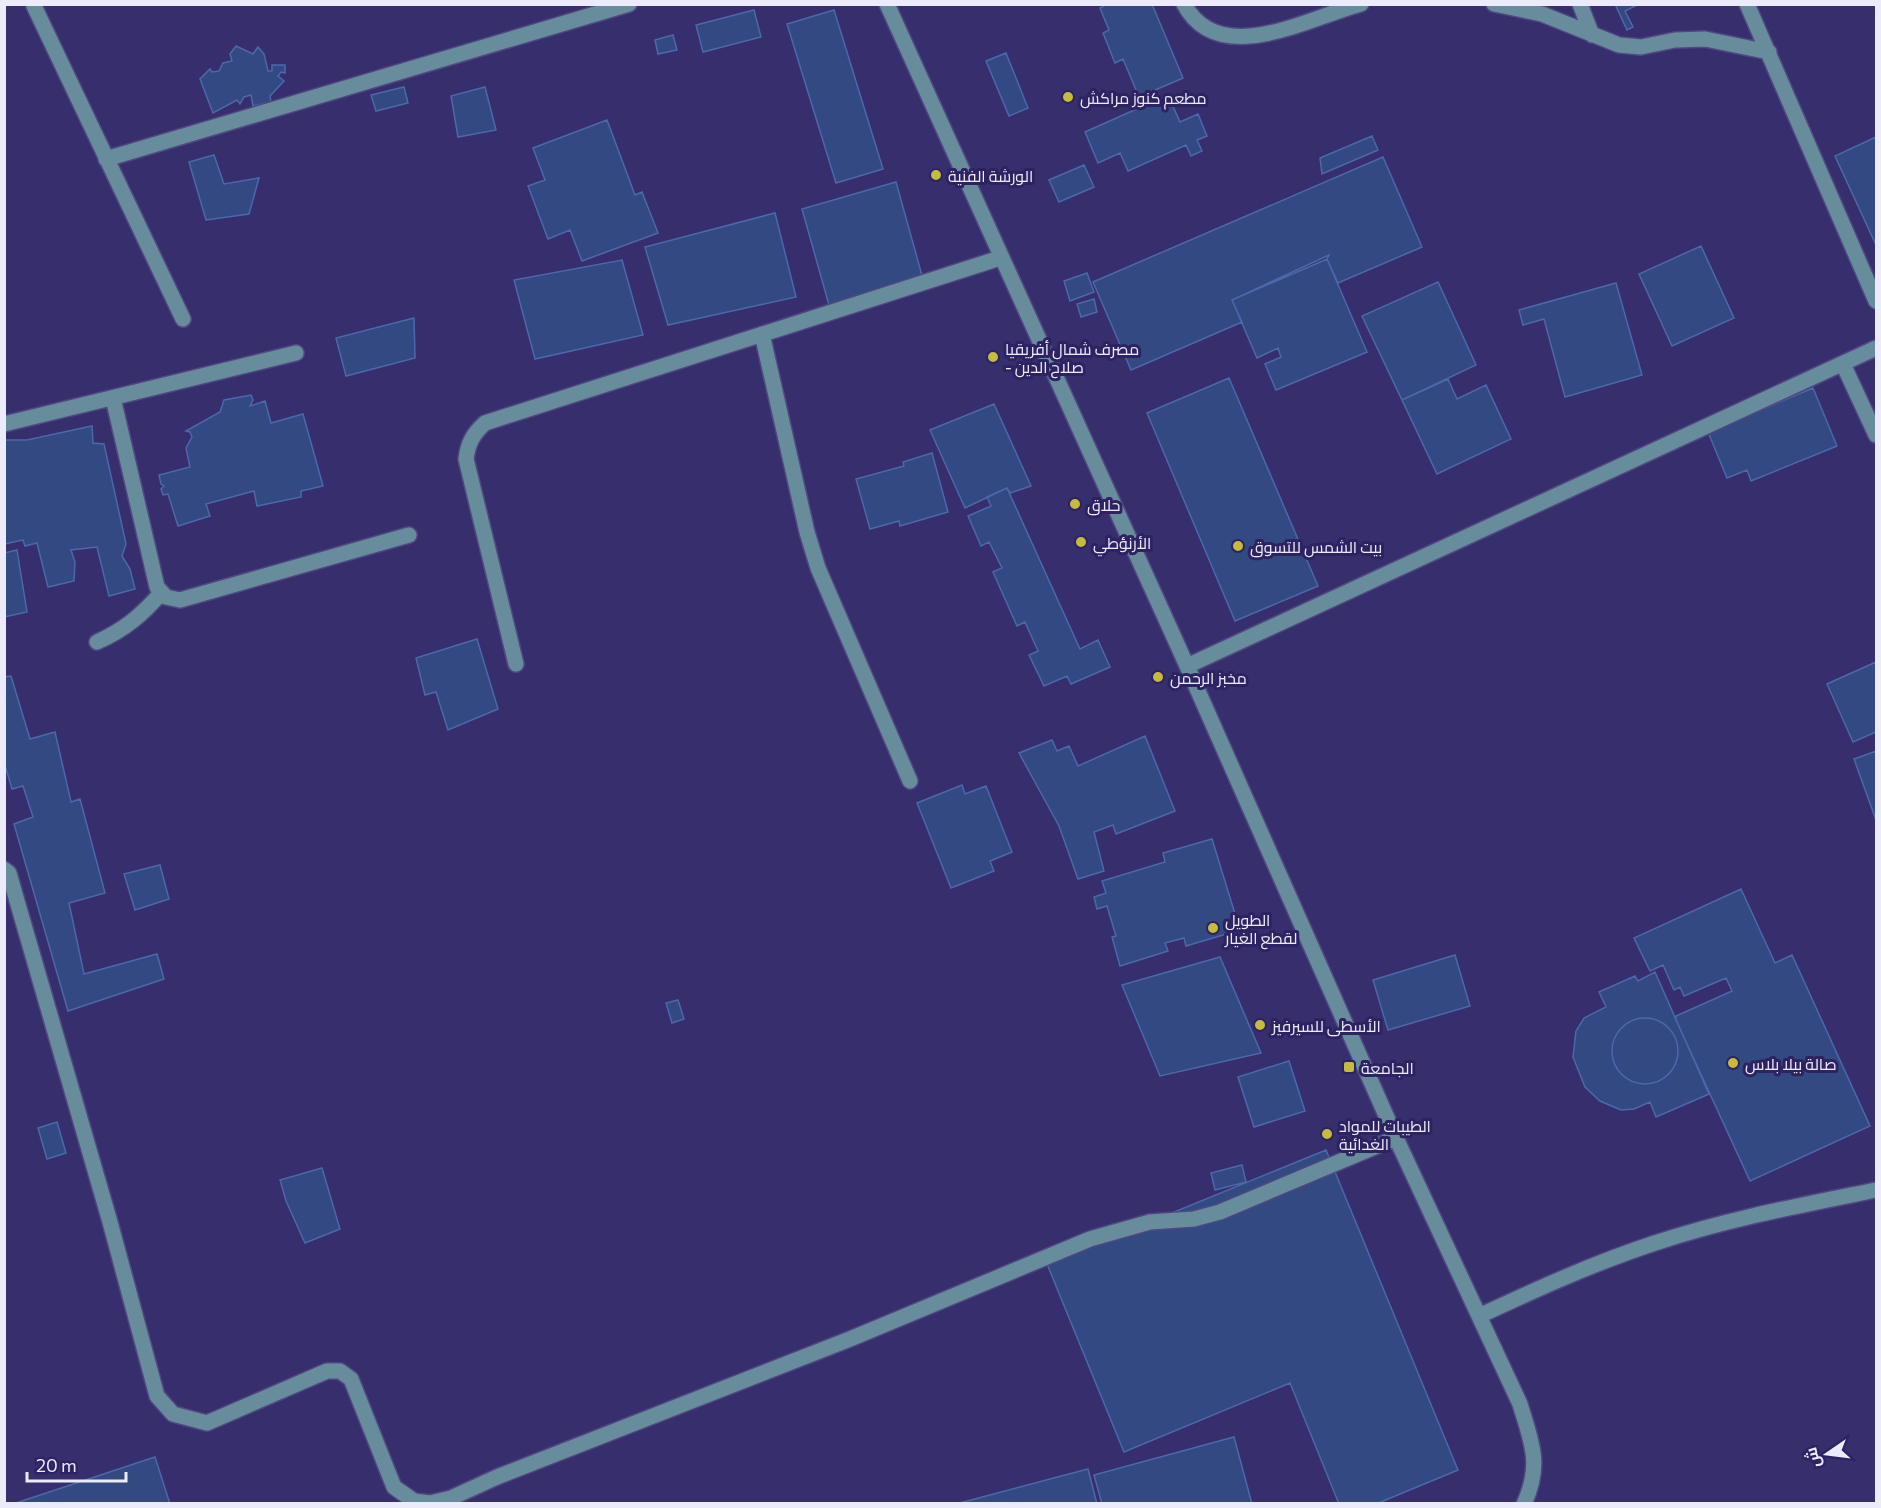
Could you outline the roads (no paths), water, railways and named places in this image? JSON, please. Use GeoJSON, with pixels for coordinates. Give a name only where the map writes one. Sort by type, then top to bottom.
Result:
{"type":"FeatureCollection","features":[{"type":"Feature","properties":{"kind":"street"},"geometry":{"type":"LineString","coordinates":[[106,159],[629,4]]}},
{"type":"Feature","properties":{"kind":"street"},"geometry":{"type":"LineString","coordinates":[[887,4],[1000,258],[1187,666],[1396,1138],[1520,1404],[1534,1448],[1534,1482],[1524,1503]]}},
{"type":"Feature","properties":{"kind":"street"},"geometry":{"type":"LineString","coordinates":[[1184,4],[1189,14],[1209,31],[1236,37],[1263,36],[1361,4]]}},
{"type":"Feature","properties":{"kind":"street"},"geometry":{"type":"LineString","coordinates":[[1494,4],[1542,14],[1619,45],[1641,47],[1675,40],[1705,39],[1769,52]]}},
{"type":"Feature","properties":{"kind":"street"},"geometry":{"type":"LineString","coordinates":[[1580,4],[1592,35]]}},
{"type":"Feature","properties":{"kind":"street"},"geometry":{"type":"LineString","coordinates":[[1746,4],[1769,52],[1876,301]]}},
{"type":"Feature","properties":{"kind":"street"},"geometry":{"type":"LineString","coordinates":[[34,6],[183,319]]}},
{"type":"Feature","properties":{"kind":"street"},"geometry":{"type":"LineString","coordinates":[[516,664],[468,474],[466,459],[468,445],[475,432],[498,417],[1000,258]]}},
{"type":"Feature","properties":{"kind":"street"},"geometry":{"type":"LineString","coordinates":[[762,334],[807,532],[818,568],[910,781]]}},
{"type":"Feature","properties":{"kind":"street"},"geometry":{"type":"LineString","coordinates":[[1187,666],[1876,348]]}},
{"type":"Feature","properties":{"kind":"street"},"geometry":{"type":"LineString","coordinates":[[4,424],[296,353]]}},
{"type":"Feature","properties":{"kind":"street"},"geometry":{"type":"LineString","coordinates":[[1843,364],[1876,435]]}},
{"type":"Feature","properties":{"kind":"street"},"geometry":{"type":"LineString","coordinates":[[113,398],[157,587],[166,597],[180,600],[409,535]]}},
{"type":"Feature","properties":{"kind":"street"},"geometry":{"type":"LineString","coordinates":[[97,642],[122,631],[143,614],[161,593]]}},
{"type":"Feature","properties":{"kind":"street"},"geometry":{"type":"LineString","coordinates":[[4,869],[12,884],[110,1222],[156,1396],[173,1414],[207,1423],[327,1371],[340,1371],[351,1379],[394,1486],[414,1501],[430,1503],[451,1498],[497,1477],[850,1339],[1090,1239],[1141,1224],[1194,1219],[1220,1212],[1396,1138]]}},
{"type":"Feature","properties":{"kind":"street"},"geometry":{"type":"LineString","coordinates":[[1479,1316],[1562,1278],[1655,1242],[1748,1216],[1876,1190]]}},
{"type":"Feature","properties":{"kind":"place","name":"مطعم كنوز مراكش"},"geometry":{"type":"Point","coordinates":[1068,97]}},
{"type":"Feature","properties":{"kind":"place","name":"الورشة الفنية"},"geometry":{"type":"Point","coordinates":[936,175]}},
{"type":"Feature","properties":{"kind":"place","name":"مصرف شمال أفريقيا - صلاح الدين"},"geometry":{"type":"Point","coordinates":[993,357]}},
{"type":"Feature","properties":{"kind":"place","name":"حلاق"},"geometry":{"type":"Point","coordinates":[1075,504]}},
{"type":"Feature","properties":{"kind":"place","name":"الأرنؤطي"},"geometry":{"type":"Point","coordinates":[1081,542]}},
{"type":"Feature","properties":{"kind":"place","name":"بيت الشمس للتسوق"},"geometry":{"type":"Point","coordinates":[1238,546]}},
{"type":"Feature","properties":{"kind":"place","name":"مخبز الرحمن"},"geometry":{"type":"Point","coordinates":[1158,677]}},
{"type":"Feature","properties":{"kind":"place","name":"الطويل لقطع الغيار"},"geometry":{"type":"Point","coordinates":[1213,928]}},
{"type":"Feature","properties":{"kind":"place","name":"الأسطى للسيرفيز"},"geometry":{"type":"Point","coordinates":[1260,1025]}},
{"type":"Feature","properties":{"kind":"place","name":"صالة بيلا بلاس"},"geometry":{"type":"Point","coordinates":[1733,1063]}},
{"type":"Feature","properties":{"kind":"place","name":"الجامعة"},"geometry":{"type":"Point","coordinates":[1349,1067]}},
{"type":"Feature","properties":{"kind":"place","name":"الطيبات للمواد الغدائية"},"geometry":{"type":"Point","coordinates":[1327,1134]}}]}
